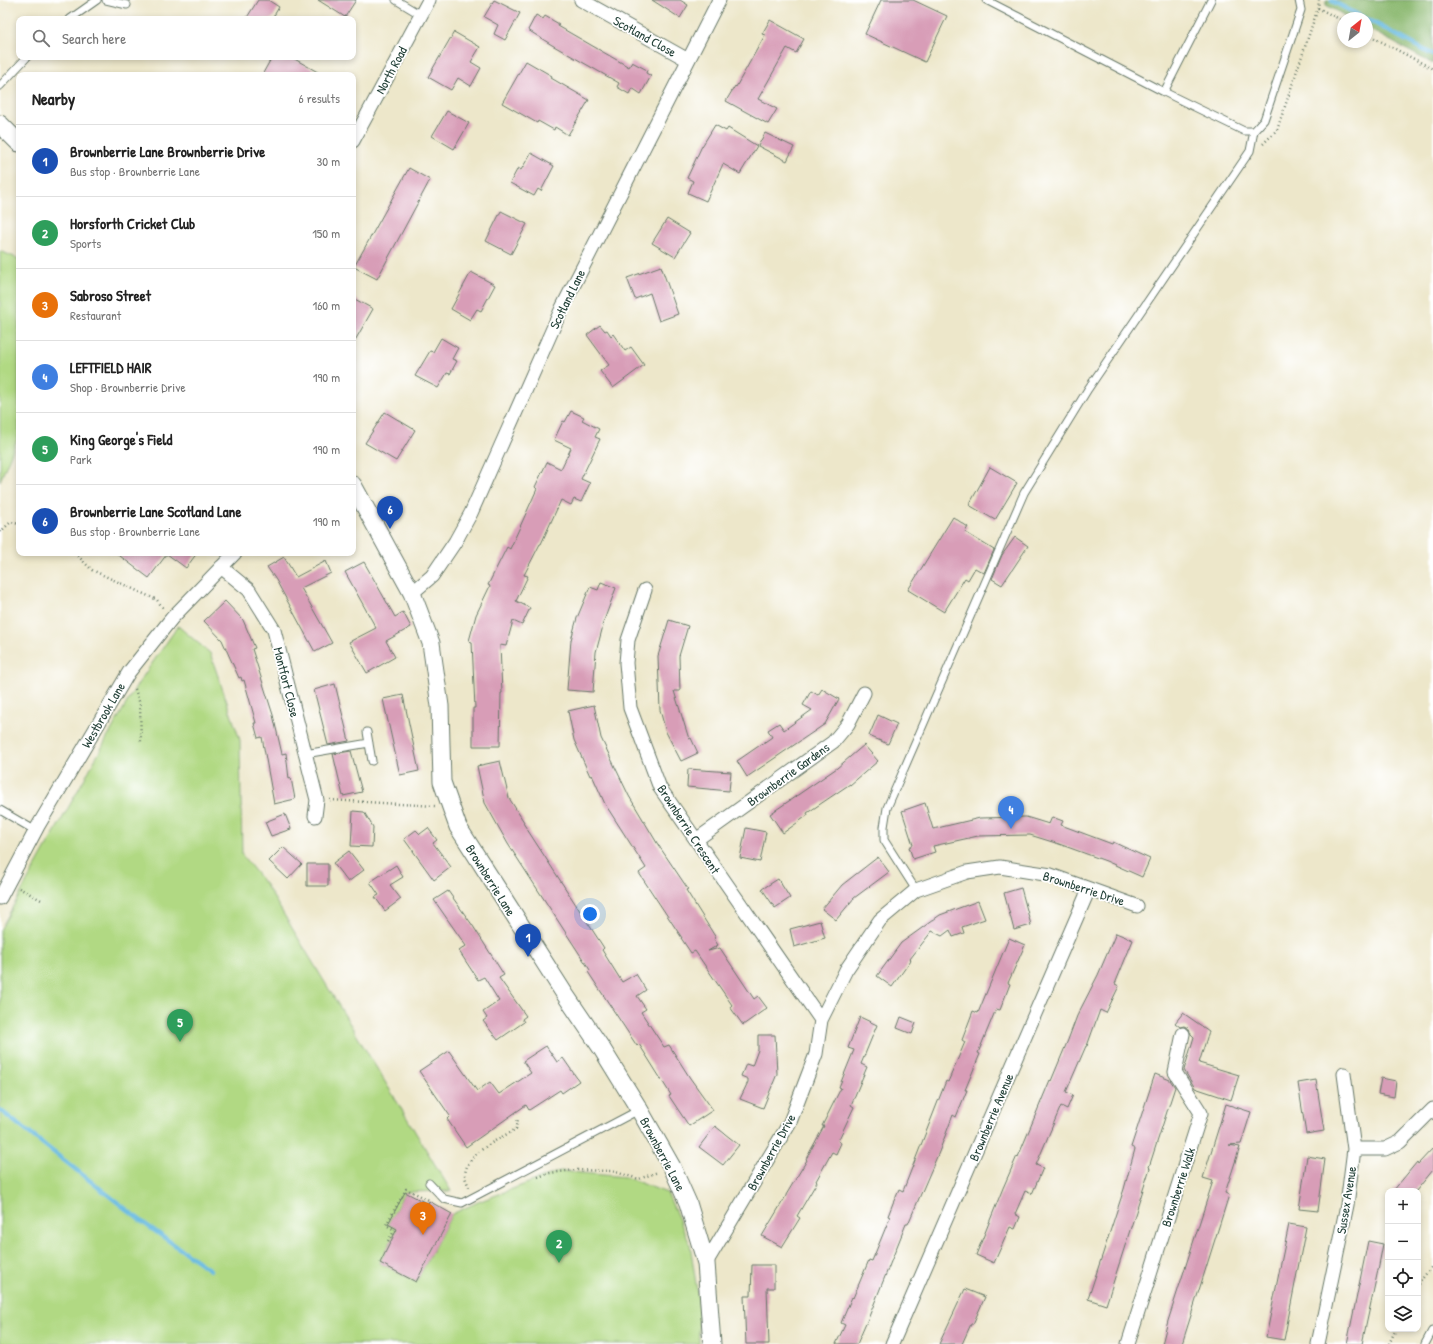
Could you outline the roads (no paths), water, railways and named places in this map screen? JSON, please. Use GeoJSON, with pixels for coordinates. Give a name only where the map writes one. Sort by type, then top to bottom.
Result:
{"type":"FeatureCollection","features":[{"type":"Feature","properties":{"kind":"street","name":"North Road"},"geometry":{"type":"LineString","coordinates":[[356,135],[429,0]]}},
{"type":"Feature","properties":{"kind":"street","name":"Scotland Close"},"geometry":{"type":"LineString","coordinates":[[581,0],[688,60]]}},
{"type":"Feature","properties":{"kind":"street","name":"Scotland Lane"},"geometry":{"type":"LineString","coordinates":[[412,593],[432,576],[455,542],[471,513],[562,308],[719,0]]}},
{"type":"Feature","properties":{"kind":"street"},"geometry":{"type":"LineString","coordinates":[[0,124],[16,139]]}},
{"type":"Feature","properties":{"kind":"street","name":"Brownberrie Lane"},"geometry":{"type":"LineString","coordinates":[[356,490],[412,593],[431,643],[440,706],[442,782],[458,827],[492,882],[602,1049],[639,1109],[672,1167],[688,1203],[706,1263],[712,1344]]}},
{"type":"Feature","properties":{"kind":"street","name":"Westbrook Lane"},"geometry":{"type":"LineString","coordinates":[[0,898],[36,831],[129,672],[172,618],[232,556]]}},
{"type":"Feature","properties":{"kind":"street","name":"Montfort Close"},"geometry":{"type":"LineString","coordinates":[[221,566],[249,590],[274,630],[317,800],[315,816]]}},
{"type":"Feature","properties":{"kind":"street","name":"Brownberrie Crescent"},"geometry":{"type":"LineString","coordinates":[[645,590],[628,640],[626,662],[630,708],[660,788],[821,1020]]}},
{"type":"Feature","properties":{"kind":"street","name":"Brownberrie Gardens"},"geometry":{"type":"LineString","coordinates":[[696,840],[833,742],[848,724],[864,693]]}},
{"type":"Feature","properties":{"kind":"street","name":"Brownberrie Drive"},"geometry":{"type":"LineString","coordinates":[[706,1263],[790,1122],[816,1054],[821,1020],[846,970],[880,920],[916,890],[967,872],[1000,867],[1051,875],[1137,906]]}},
{"type":"Feature","properties":{"kind":"street","name":"Brownberrie Avenue"},"geometry":{"type":"LineString","coordinates":[[892,1344],[1089,889]]}},
{"type":"Feature","properties":{"kind":"street","name":"Brownberrie Walk"},"geometry":{"type":"LineString","coordinates":[[1128,1344],[1201,1113],[1175,1072],[1183,1034]]}},
{"type":"Feature","properties":{"kind":"street"},"geometry":{"type":"LineString","coordinates":[[1344,1074],[1354,1149]]}},
{"type":"Feature","properties":{"kind":"street","name":"Sussex Avenue"},"geometry":{"type":"LineString","coordinates":[[1318,1344],[1348,1205],[1354,1149],[1385,1150],[1400,1142],[1433,1109]]}},
{"type":"Feature","properties":{"kind":"lane"},"geometry":{"type":"LineString","coordinates":[[74,16],[97,0]]}},
{"type":"Feature","properties":{"kind":"lane"},"geometry":{"type":"LineString","coordinates":[[106,0],[127,6]]}},
{"type":"Feature","properties":{"kind":"lane"},"geometry":{"type":"LineString","coordinates":[[396,0],[421,15]]}},
{"type":"Feature","properties":{"kind":"lane"},"geometry":{"type":"LineString","coordinates":[[986,0],[1164,92],[1244,131],[1254,131]]}},
{"type":"Feature","properties":{"kind":"lane"},"geometry":{"type":"LineString","coordinates":[[1164,92],[1211,0]]}},
{"type":"Feature","properties":{"kind":"lane"},"geometry":{"type":"LineString","coordinates":[[916,890],[884,840],[884,827],[887,808],[1024,493],[1088,389],[1250,151],[1254,131],[1264,120],[1301,10],[1300,0]]}},
{"type":"Feature","properties":{"kind":"lane"},"geometry":{"type":"LineString","coordinates":[[0,86],[24,60]]}},
{"type":"Feature","properties":{"kind":"lane"},"geometry":{"type":"LineString","coordinates":[[367,732],[372,761]]}},
{"type":"Feature","properties":{"kind":"lane"},"geometry":{"type":"LineString","coordinates":[[305,754],[369,743]]}},
{"type":"Feature","properties":{"kind":"lane"},"geometry":{"type":"LineString","coordinates":[[0,810],[36,831]]}},
{"type":"Feature","properties":{"kind":"lane"},"geometry":{"type":"LineString","coordinates":[[429,1183],[444,1199],[462,1203],[639,1109]]}},
{"type":"Feature","properties":{"kind":"lane"},"geometry":{"type":"LineString","coordinates":[[1425,1344],[1433,1331]]}},
{"type":"Feature","properties":{"kind":"waterway"},"geometry":{"type":"LineString","coordinates":[[1332,1],[1353,12]]}},
{"type":"Feature","properties":{"kind":"waterway"},"geometry":{"type":"LineString","coordinates":[[1373,22],[1433,55]]}},
{"type":"Feature","properties":{"kind":"waterway"},"geometry":{"type":"LineString","coordinates":[[0,1110],[145,1224],[210,1270]]}},
{"type":"Feature","properties":{"kind":"place","name":"Brownberrie Lane Scotland Lane"},"geometry":{"type":"Point","coordinates":[390,529]}},
{"type":"Feature","properties":{"kind":"place","name":"LEFTFIELD HAIR"},"geometry":{"type":"Point","coordinates":[1011,829]}},
{"type":"Feature","properties":{"kind":"place","name":"Brownberrie Lane Brownberrie Drive"},"geometry":{"type":"Point","coordinates":[528,957]}},
{"type":"Feature","properties":{"kind":"place","name":"King George's Field"},"geometry":{"type":"Point","coordinates":[180,1042]}},
{"type":"Feature","properties":{"kind":"place","name":"Sabroso Street"},"geometry":{"type":"Point","coordinates":[423,1235]}},
{"type":"Feature","properties":{"kind":"place","name":"Horsforth Cricket Club"},"geometry":{"type":"Point","coordinates":[559,1263]}}]}
